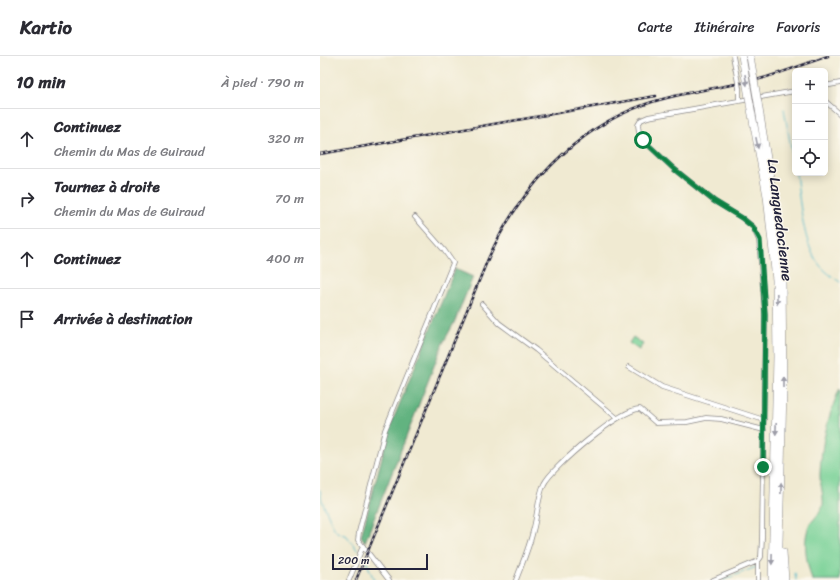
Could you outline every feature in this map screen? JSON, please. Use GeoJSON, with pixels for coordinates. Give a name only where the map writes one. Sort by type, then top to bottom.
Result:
{"type":"FeatureCollection","features":[{"type":"Feature","properties":{"kind":"highway","name":"La Languedocienne"},"geometry":{"type":"LineString","coordinates":[[742,56],[767,196],[776,280],[777,358],[772,580]]}},
{"type":"Feature","properties":{"kind":"highway","name":"La Languedocienne"},"geometry":{"type":"LineString","coordinates":[[750,56],[776,214],[782,280],[783,390],[778,580]]}},
{"type":"Feature","properties":{"kind":"highway"},"geometry":{"type":"LineString","coordinates":[[780,526],[783,538],[785,580]]}},
{"type":"Feature","properties":{"kind":"street"},"geometry":{"type":"LineString","coordinates":[[733,56],[739,88],[739,101]]}},
{"type":"Feature","properties":{"kind":"street"},"geometry":{"type":"LineString","coordinates":[[828,86],[840,84]]}},
{"type":"Feature","properties":{"kind":"street"},"geometry":{"type":"LineString","coordinates":[[758,580],[758,562],[762,547],[765,314],[760,240],[753,227],[742,218],[714,201],[674,169],[643,140],[639,132],[638,125],[641,120],[648,117],[792,92]]}},
{"type":"Feature","properties":{"kind":"street"},"geometry":{"type":"LineString","coordinates":[[828,104],[840,114]]}},
{"type":"Feature","properties":{"kind":"street"},"geometry":{"type":"LineString","coordinates":[[389,580],[358,540],[359,532],[385,430],[453,264],[444,250],[415,217]]}},
{"type":"Feature","properties":{"kind":"street"},"geometry":{"type":"LineString","coordinates":[[482,304],[499,324],[536,350],[617,418]]}},
{"type":"Feature","properties":{"kind":"street"},"geometry":{"type":"LineString","coordinates":[[629,367],[662,387],[764,420]]}},
{"type":"Feature","properties":{"kind":"street"},"geometry":{"type":"LineString","coordinates":[[516,580],[533,532],[543,485],[549,475],[595,434],[617,418],[635,408],[640,409],[656,423],[687,422],[706,418],[721,419],[764,430]]}},
{"type":"Feature","properties":{"kind":"street"},"geometry":{"type":"LineString","coordinates":[[349,580],[363,546]]}},
{"type":"Feature","properties":{"kind":"street"},"geometry":{"type":"LineString","coordinates":[[713,580],[758,562]]}},
{"type":"Feature","properties":{"kind":"green space"},"geometry":{"type":"Polygon","coordinates":[[[455,269],[473,277],[454,323],[443,343],[365,542],[361,536],[390,427],[455,269]]]}},
{"type":"Feature","properties":{"kind":"green space"},"geometry":{"type":"Polygon","coordinates":[[[633,337],[643,344],[639,350],[629,343],[633,337]]]}},
{"type":"Feature","properties":{"kind":"green space"},"geometry":{"type":"Polygon","coordinates":[[[840,388],[840,580],[812,580],[807,559],[806,536],[811,523],[823,505],[820,475],[822,452],[829,419],[840,388]]]}},
{"type":"Feature","properties":{"kind":"waterway"},"geometry":{"type":"LineString","coordinates":[[784,109],[792,153]]}},
{"type":"Feature","properties":{"kind":"waterway"},"geometry":{"type":"LineString","coordinates":[[796,176],[802,217],[807,240],[811,250],[820,265],[840,282]]}},
{"type":"Feature","properties":{"kind":"waterway"},"geometry":{"type":"LineString","coordinates":[[320,490],[322,501],[334,528],[337,532],[347,536],[358,551]]}},
{"type":"Feature","properties":{"kind":"waterway"},"geometry":{"type":"LineString","coordinates":[[366,561],[374,580]]}},
{"type":"Feature","properties":{"kind":"waterway"},"geometry":{"type":"LineString","coordinates":[[723,580],[756,567]]}},
{"type":"Feature","properties":{"kind":"waterway"},"geometry":{"type":"LineString","coordinates":[[795,573],[796,580]]}},
{"type":"Feature","properties":{"kind":"railway"},"geometry":{"type":"LineString","coordinates":[[356,580],[488,259],[516,209],[533,186],[552,165],[573,146],[595,129],[620,115],[659,100],[687,93],[756,80],[828,56]]}},
{"type":"Feature","properties":{"kind":"railway"},"geometry":{"type":"LineString","coordinates":[[320,154],[656,96]]}},
{"type":"Feature","properties":{"kind":"route"},"geometry":{"type":"LineString","coordinates":[[643,140],[674,169],[714,201],[742,218],[753,227],[760,240],[765,297],[763,467]]}}]}
